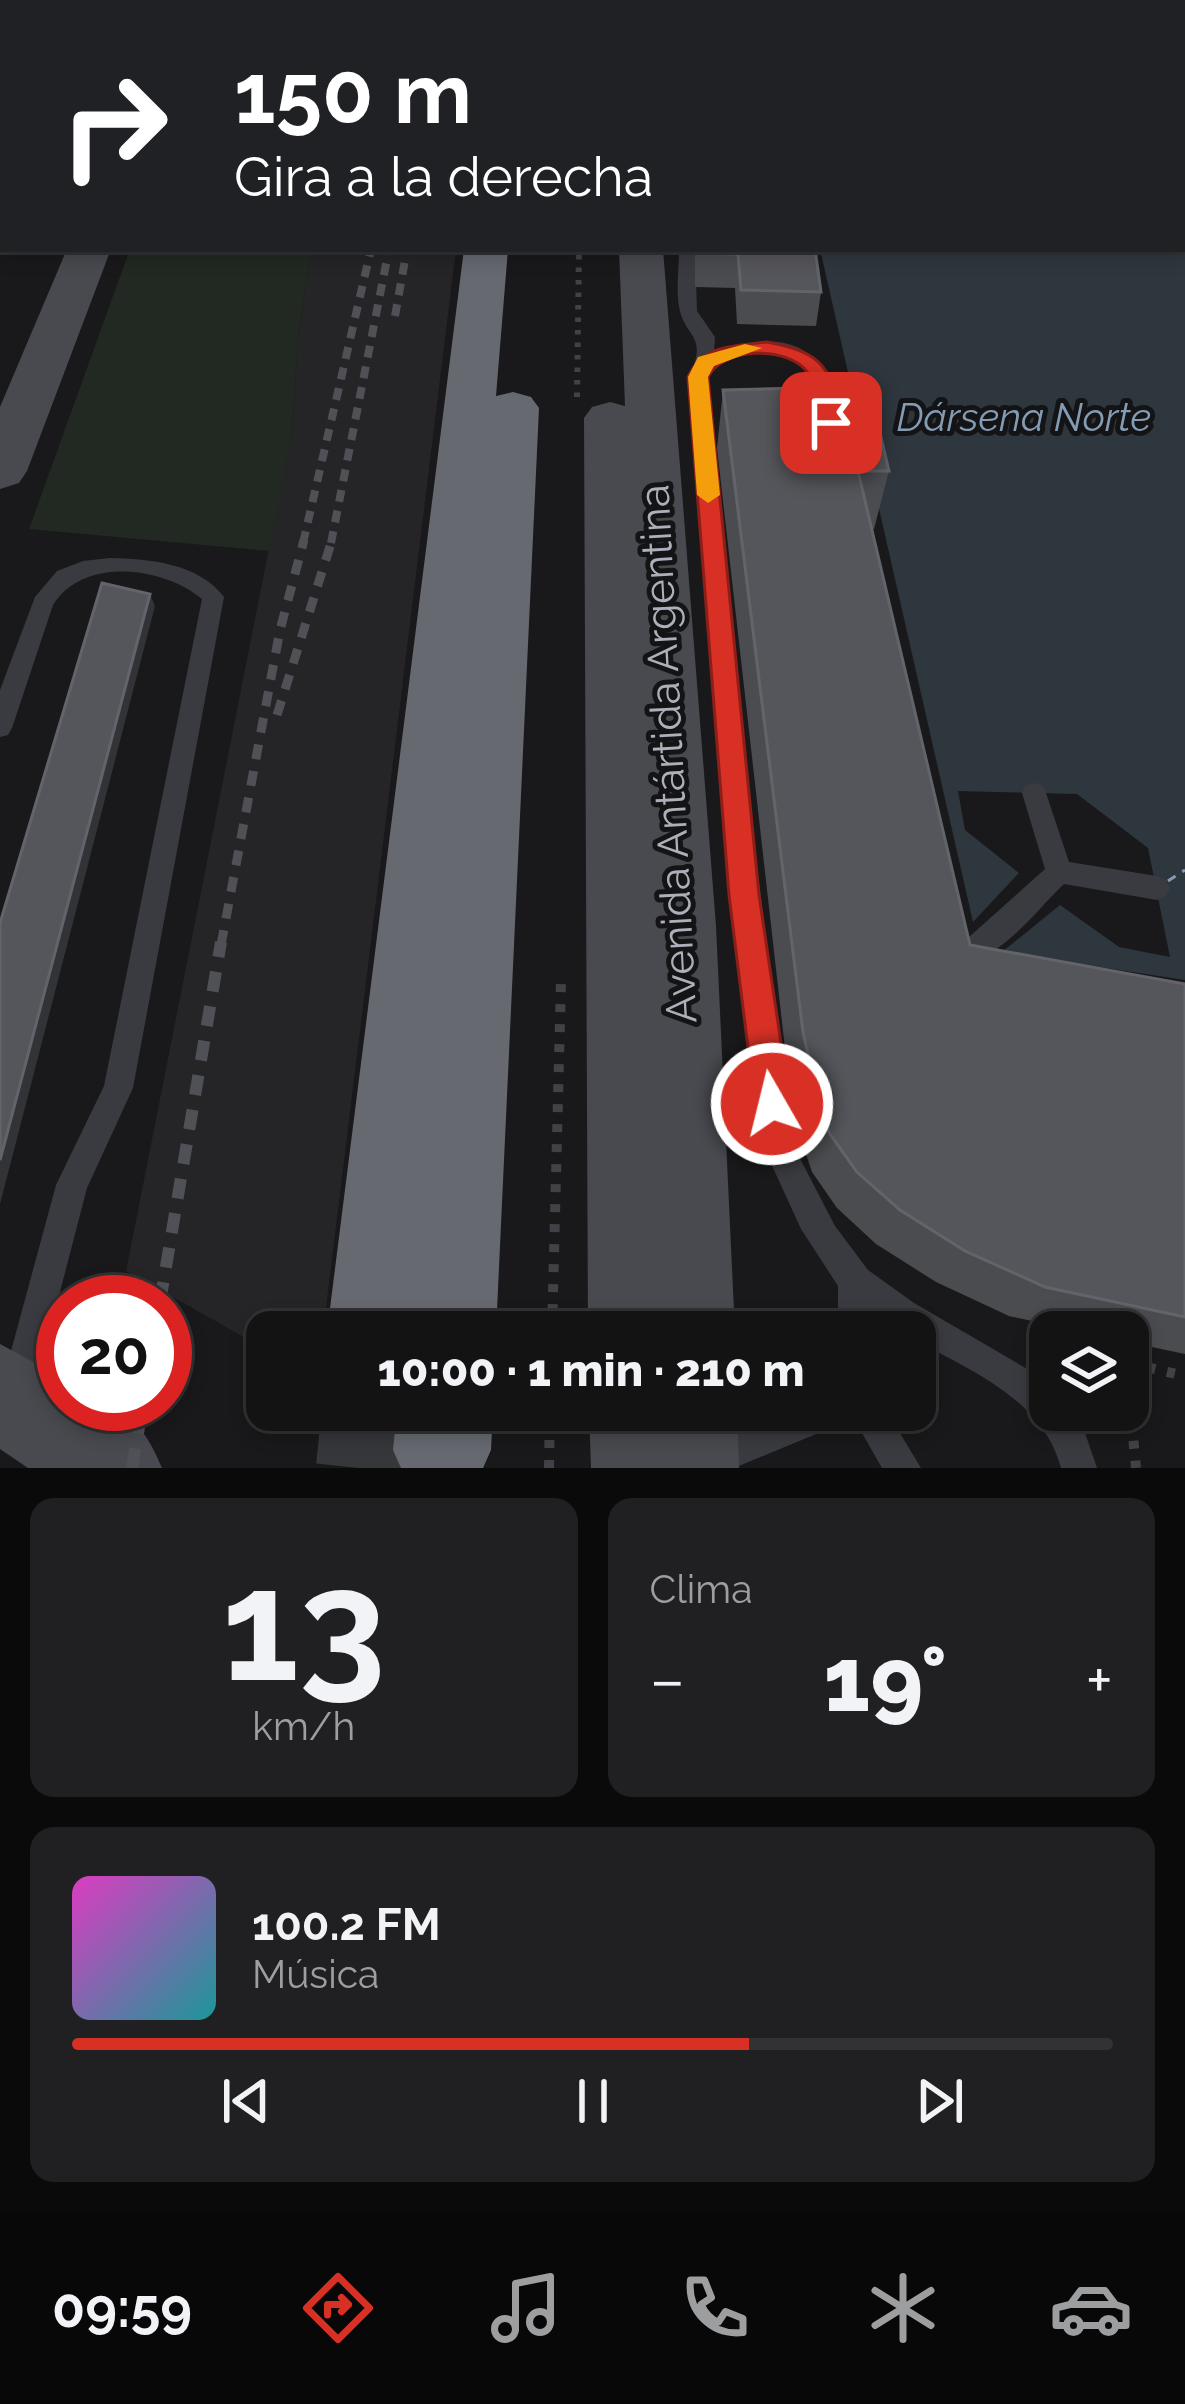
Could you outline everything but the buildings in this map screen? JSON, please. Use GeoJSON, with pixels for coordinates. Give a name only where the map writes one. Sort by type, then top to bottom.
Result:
{"type":"FeatureCollection","features":[{"type":"Feature","properties":{"kind":"highway"},"geometry":{"type":"LineString","coordinates":[[376,1311],[486,252]]}},
{"type":"Feature","properties":{"kind":"highway"},"geometry":{"type":"LineString","coordinates":[[451,1311],[523,252]]}},
{"type":"Feature","properties":{"kind":"main road"},"geometry":{"type":"LineString","coordinates":[[0,377],[55,252]]}},
{"type":"Feature","properties":{"kind":"main road"},"geometry":{"type":"LineString","coordinates":[[0,471],[87,252]]}},
{"type":"Feature","properties":{"kind":"main road","name":"Avenida Antártida Argentina"},"geometry":{"type":"LineString","coordinates":[[606,252],[633,1311]]}},
{"type":"Feature","properties":{"kind":"main road","name":"Avenida Antártida Argentina"},"geometry":{"type":"LineString","coordinates":[[641,252],[664,594],[688,1178],[689,1311]]}},
{"type":"Feature","properties":{"kind":"main road"},"geometry":{"type":"LineString","coordinates":[[7,1396],[113,1468]]}},
{"type":"Feature","properties":{"kind":"main road"},"geometry":{"type":"LineString","coordinates":[[638,1431],[640,1468]]}},
{"type":"Feature","properties":{"kind":"main road"},"geometry":{"type":"LineString","coordinates":[[689,1431],[690,1468]]}},
{"type":"Feature","properties":{"kind":"lane"},"geometry":{"type":"LineString","coordinates":[[687,252],[688,311],[706,337],[705,362],[698,377],[744,895],[778,1146],[794,1182],[854,1280],[1029,1391]]}},
{"type":"Feature","properties":{"kind":"lane"},"geometry":{"type":"LineString","coordinates":[[705,362],[746,349],[794,353],[812,364],[821,378],[836,446]]}},
{"type":"Feature","properties":{"kind":"lane"},"geometry":{"type":"LineString","coordinates":[[0,728],[46,595],[66,576],[104,564],[165,569],[196,580],[213,598],[118,1088],[72,1185],[7,1396]]}},
{"type":"Feature","properties":{"kind":"lane"},"geometry":{"type":"LineString","coordinates":[[1034,793],[1059,872]]}},
{"type":"Feature","properties":{"kind":"lane"},"geometry":{"type":"LineString","coordinates":[[1059,872],[1156,888]]}},
{"type":"Feature","properties":{"kind":"lane"},"geometry":{"type":"LineString","coordinates":[[914,951],[970,951],[1059,872]]}},
{"type":"Feature","properties":{"kind":"lane"},"geometry":{"type":"LineString","coordinates":[[744,895],[782,918]]}},
{"type":"Feature","properties":{"kind":"lane"},"geometry":{"type":"LineString","coordinates":[[940,921],[952,945],[970,951]]}},
{"type":"Feature","properties":{"kind":"lane"},"geometry":{"type":"LineString","coordinates":[[854,1280],[855,1311]]}},
{"type":"Feature","properties":{"kind":"lane"},"geometry":{"type":"LineString","coordinates":[[690,1468],[781,1431]]}},
{"type":"Feature","properties":{"kind":"lane"},"geometry":{"type":"LineString","coordinates":[[879,1431],[903,1468]]}},
{"type":"Feature","properties":{"kind":"lane"},"geometry":{"type":"LineString","coordinates":[[1065,1431],[1079,1468]]}},
{"type":"Feature","properties":{"kind":"path"},"geometry":{"type":"LineString","coordinates":[[1149,1368],[1185,1376]]}},
{"type":"Feature","properties":{"kind":"path"},"geometry":{"type":"LineString","coordinates":[[549,1468],[550,1431]]}},
{"type":"Feature","properties":{"kind":"path"},"geometry":{"type":"LineString","coordinates":[[1133,1431],[1136,1468]]}},
{"type":"Feature","properties":{"kind":"shaded area"},"geometry":{"type":"Polygon","coordinates":[[[129,252],[311,252],[298,337],[292,432],[270,551],[29,529],[129,252]]]}},
{"type":"Feature","properties":{"kind":"shaded area"},"geometry":{"type":"Polygon","coordinates":[[[311,252],[456,252],[326,1311],[246,1311],[246,1338],[192,1308],[192,1275],[126,1271],[292,432],[298,337],[311,252]]]}},
{"type":"Feature","properties":{"kind":"water","name":"Dársena Norte"},"geometry":{"type":"Polygon","coordinates":[[[821,252],[1185,252],[1185,980],[1002,952],[973,922],[821,252]]]}},
{"type":"Feature","properties":{"kind":"pier"},"geometry":{"type":"Polygon","coordinates":[[[958,791],[1077,794],[1148,848],[1170,957],[1119,947],[1060,905],[1002,952],[973,922],[1019,873],[965,830],[958,791]]]}},
{"type":"Feature","properties":{"kind":"ferry route"},"geometry":{"type":"LineString","coordinates":[[1168,881],[1185,870]]}},
{"type":"Feature","properties":{"kind":"tunnel"},"geometry":{"type":"LineString","coordinates":[[359,1468],[363,1431]]}},
{"type":"Feature","properties":{"kind":"railway"},"geometry":{"type":"LineString","coordinates":[[303,543],[370,252]]}},
{"type":"Feature","properties":{"kind":"railway"},"geometry":{"type":"LineString","coordinates":[[331,543],[388,252]]}},
{"type":"Feature","properties":{"kind":"railway"},"geometry":{"type":"LineString","coordinates":[[395,316],[406,252]]}},
{"type":"Feature","properties":{"kind":"railway"},"geometry":{"type":"LineString","coordinates":[[221,945],[280,630],[304,540]]}},
{"type":"Feature","properties":{"kind":"railway"},"geometry":{"type":"LineString","coordinates":[[277,715],[332,540]]}},
{"type":"Feature","properties":{"kind":"railway"},"geometry":{"type":"LineString","coordinates":[[165,1275],[221,942]]}},
{"type":"Feature","properties":{"kind":"railway"},"geometry":{"type":"LineString","coordinates":[[132,1468],[138,1431]]}},
{"type":"Feature","properties":{"kind":"slow traffic"},"geometry":{"type":"LineString","coordinates":[[708,495],[698,377],[705,362],[752,348]]}},
{"type":"Feature","properties":{"kind":"route"},"geometry":{"type":"LineString","coordinates":[[772,1104],[744,895],[698,377],[705,362],[724,353],[767,348],[794,353],[812,364],[821,378],[831,423]]}}]}
